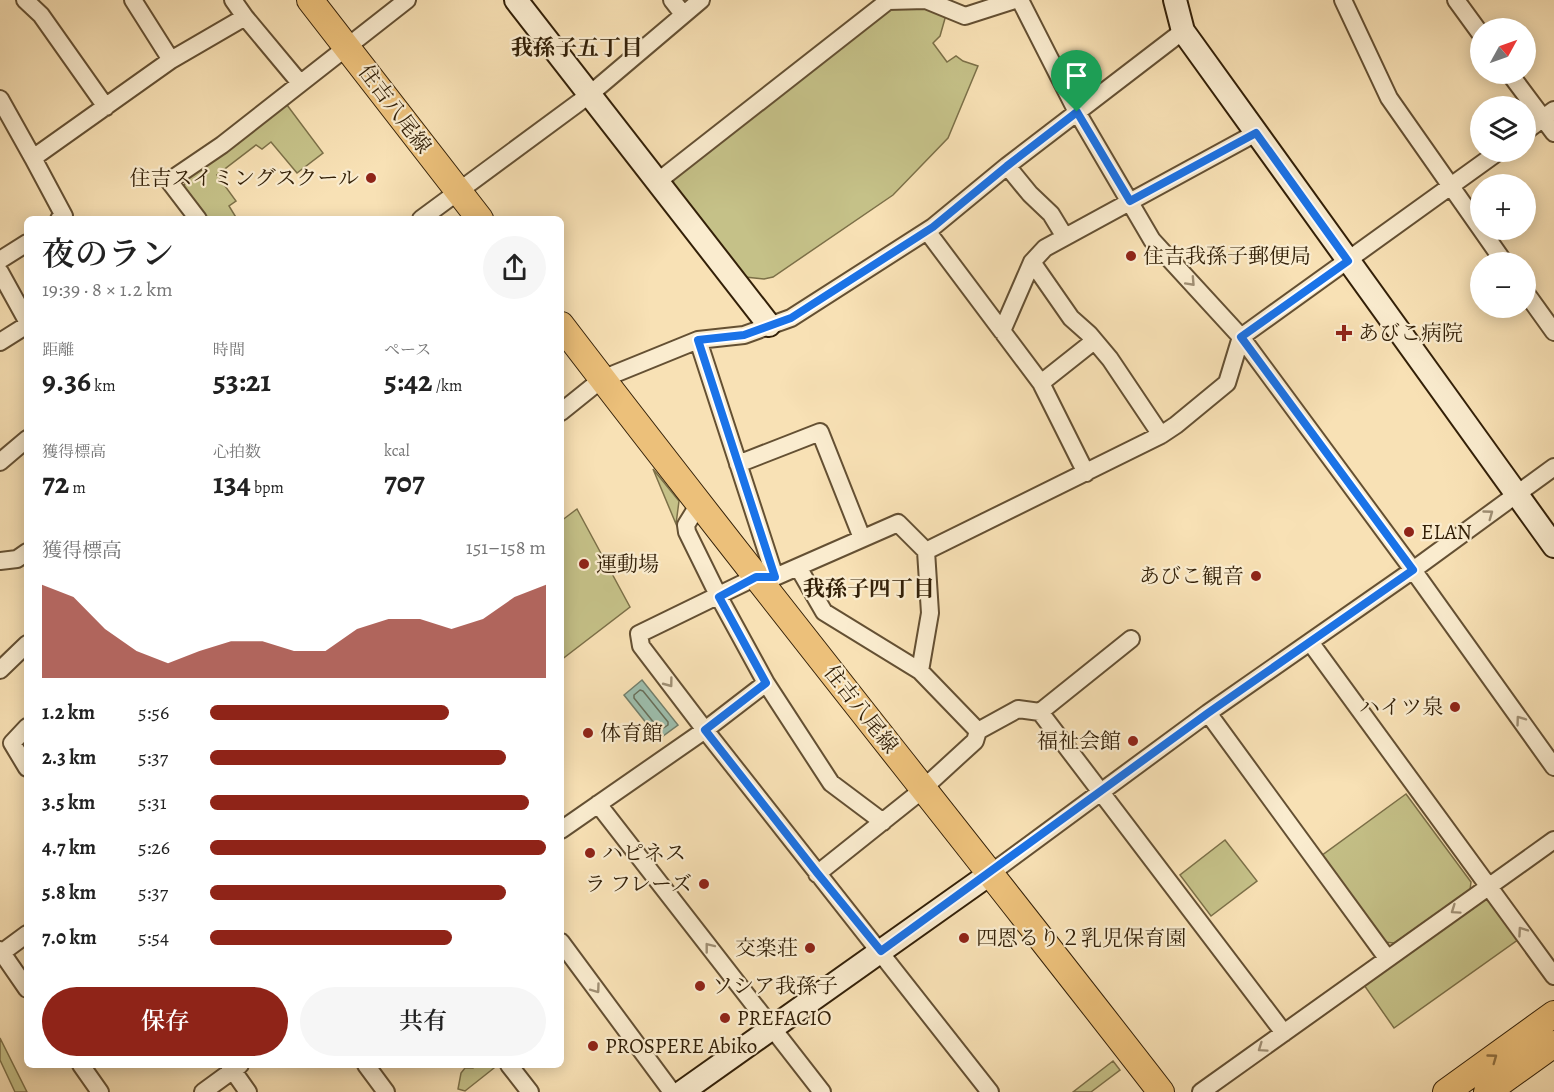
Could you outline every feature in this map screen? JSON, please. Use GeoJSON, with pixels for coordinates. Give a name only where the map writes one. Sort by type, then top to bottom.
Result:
{"type":"FeatureCollection","features":[{"type":"Feature","properties":{"kind":"main road","name":"住吉八尾線"},"geometry":{"type":"LineString","coordinates":[[310,0],[478,216]]}},
{"type":"Feature","properties":{"kind":"main road","name":"住吉八尾線"},"geometry":{"type":"LineString","coordinates":[[564,329],[699,504],[766,577],[923,788],[1161,1092]]}},
{"type":"Feature","properties":{"kind":"main road"},"geometry":{"type":"LineString","coordinates":[[1446,1092],[1554,1014]]}},
{"type":"Feature","properties":{"kind":"main road"},"geometry":{"type":"LineString","coordinates":[[1487,1092],[1554,1044]]}},
{"type":"Feature","properties":{"kind":"street"},"geometry":{"type":"LineString","coordinates":[[25,0],[41,15],[106,106]]}},
{"type":"Feature","properties":{"kind":"street"},"geometry":{"type":"LineString","coordinates":[[133,0],[171,60]]}},
{"type":"Feature","properties":{"kind":"street"},"geometry":{"type":"LineString","coordinates":[[233,0],[244,17],[300,83]]}},
{"type":"Feature","properties":{"kind":"street"},"geometry":{"type":"LineString","coordinates":[[516,0],[769,325]]}},
{"type":"Feature","properties":{"kind":"street"},"geometry":{"type":"LineString","coordinates":[[672,0],[683,14]]}},
{"type":"Feature","properties":{"kind":"street"},"geometry":{"type":"LineString","coordinates":[[425,216],[589,95],[701,0]]}},
{"type":"Feature","properties":{"kind":"street"},"geometry":{"type":"LineString","coordinates":[[657,182],[888,0],[926,0],[965,16],[1015,0]]}},
{"type":"Feature","properties":{"kind":"street"},"geometry":{"type":"LineString","coordinates":[[1020,0],[1077,112],[1152,240],[1241,337],[1413,570],[1554,767]]}},
{"type":"Feature","properties":{"kind":"street"},"geometry":{"type":"LineString","coordinates":[[1175,0],[1183,31],[1554,546]]}},
{"type":"Feature","properties":{"kind":"street"},"geometry":{"type":"LineString","coordinates":[[1343,0],[1389,98],[1449,187],[1497,252]]}},
{"type":"Feature","properties":{"kind":"street"},"geometry":{"type":"LineString","coordinates":[[1456,0],[1470,19]]}},
{"type":"Feature","properties":{"kind":"street"},"geometry":{"type":"LineString","coordinates":[[196,216],[169,181],[222,145],[405,1]]}},
{"type":"Feature","properties":{"kind":"street"},"geometry":{"type":"LineString","coordinates":[[33,159],[171,60],[244,17]]}},
{"type":"Feature","properties":{"kind":"street"},"geometry":{"type":"LineString","coordinates":[[564,410],[603,379],[698,340],[744,335],[791,318],[927,231],[1007,166],[1183,31]]}},
{"type":"Feature","properties":{"kind":"street"},"geometry":{"type":"LineString","coordinates":[[1520,84],[1549,114],[1554,133]]}},
{"type":"Feature","properties":{"kind":"street"},"geometry":{"type":"LineString","coordinates":[[0,99],[64,216]]}},
{"type":"Feature","properties":{"kind":"street"},"geometry":{"type":"LineString","coordinates":[[1536,124],[1549,114]]}},
{"type":"Feature","properties":{"kind":"street"},"geometry":{"type":"LineString","coordinates":[[1002,331],[1032,262],[1045,248],[1256,133]]}},
{"type":"Feature","properties":{"kind":"street"},"geometry":{"type":"LineString","coordinates":[[926,551],[1086,473],[1176,425],[1227,383],[1241,337],[1484,162]]}},
{"type":"Feature","properties":{"kind":"street"},"geometry":{"type":"LineString","coordinates":[[1007,166],[1030,194],[1051,214],[1065,237]]}},
{"type":"Feature","properties":{"kind":"street"},"geometry":{"type":"LineString","coordinates":[[927,231],[1041,383],[1086,473]]}},
{"type":"Feature","properties":{"kind":"street"},"geometry":{"type":"LineString","coordinates":[[0,261],[24,245]]}},
{"type":"Feature","properties":{"kind":"street"},"geometry":{"type":"LineString","coordinates":[[1032,262],[1071,318],[1110,360],[1161,435]]}},
{"type":"Feature","properties":{"kind":"street"},"geometry":{"type":"LineString","coordinates":[[0,272],[24,317]]}},
{"type":"Feature","properties":{"kind":"street"},"geometry":{"type":"LineString","coordinates":[[1536,306],[1554,332]]}},
{"type":"Feature","properties":{"kind":"street"},"geometry":{"type":"LineString","coordinates":[[0,342],[24,325]]}},
{"type":"Feature","properties":{"kind":"street"},"geometry":{"type":"LineString","coordinates":[[698,340],[738,464],[766,577]]}},
{"type":"Feature","properties":{"kind":"street"},"geometry":{"type":"LineString","coordinates":[[1041,383],[1094,341]]}},
{"type":"Feature","properties":{"kind":"street"},"geometry":{"type":"LineString","coordinates":[[738,464],[820,432],[862,538]]}},
{"type":"Feature","properties":{"kind":"street"},"geometry":{"type":"LineString","coordinates":[[0,462],[24,442]]}},
{"type":"Feature","properties":{"kind":"street"},"geometry":{"type":"LineString","coordinates":[[682,1092],[991,873],[1208,713],[1413,570],[1554,467]]}},
{"type":"Feature","properties":{"kind":"street"},"geometry":{"type":"LineString","coordinates":[[699,504],[686,525],[687,532],[766,683],[831,783],[883,822]]}},
{"type":"Feature","properties":{"kind":"street"},"geometry":{"type":"LineString","coordinates":[[920,671],[930,613],[926,551],[898,523],[798,567],[766,577],[719,597],[639,634],[641,646],[705,730],[990,1092]]}},
{"type":"Feature","properties":{"kind":"street"},"geometry":{"type":"LineString","coordinates":[[0,561],[16,560],[24,554]]}},
{"type":"Feature","properties":{"kind":"street"},"geometry":{"type":"LineString","coordinates":[[798,567],[824,612],[920,671],[978,731]]}},
{"type":"Feature","properties":{"kind":"street"},"geometry":{"type":"LineString","coordinates":[[818,874],[923,788],[975,741],[978,731],[1018,709],[1040,711],[1131,639]]}},
{"type":"Feature","properties":{"kind":"street"},"geometry":{"type":"LineString","coordinates":[[1310,642],[1554,976]]}},
{"type":"Feature","properties":{"kind":"street"},"geometry":{"type":"LineString","coordinates":[[0,670],[24,647]]}},
{"type":"Feature","properties":{"kind":"street"},"geometry":{"type":"LineString","coordinates":[[564,828],[705,730],[766,683]]}},
{"type":"Feature","properties":{"kind":"street"},"geometry":{"type":"LineString","coordinates":[[1040,711],[1284,1033]]}},
{"type":"Feature","properties":{"kind":"street"},"geometry":{"type":"LineString","coordinates":[[1208,713],[1387,958]]}},
{"type":"Feature","properties":{"kind":"street"},"geometry":{"type":"LineString","coordinates":[[24,730],[13,743],[24,763]]}},
{"type":"Feature","properties":{"kind":"street"},"geometry":{"type":"LineString","coordinates":[[597,804],[822,1092]]}},
{"type":"Feature","properties":{"kind":"street"},"geometry":{"type":"LineString","coordinates":[[1201,1092],[1554,840]]}},
{"type":"Feature","properties":{"kind":"street"},"geometry":{"type":"LineString","coordinates":[[24,936],[1,953],[24,985]]}},
{"type":"Feature","properties":{"kind":"street"},"geometry":{"type":"LineString","coordinates":[[564,946],[672,1092]]}},
{"type":"Feature","properties":{"kind":"street"},"geometry":{"type":"LineString","coordinates":[[83,1068],[100,1092]]}},
{"type":"Feature","properties":{"kind":"street"},"geometry":{"type":"LineString","coordinates":[[203,1092],[233,1068]]}},
{"type":"Feature","properties":{"kind":"street"},"geometry":{"type":"LineString","coordinates":[[235,1068],[249,1092]]}},
{"type":"Feature","properties":{"kind":"street"},"geometry":{"type":"LineString","coordinates":[[368,1068],[386,1092]]}},
{"type":"Feature","properties":{"kind":"street"},"geometry":{"type":"LineString","coordinates":[[511,1068],[530,1092]]}},
{"type":"Feature","properties":{"kind":"shaded area"},"geometry":{"type":"Polygon","coordinates":[[[924,4],[946,15],[940,36],[933,43],[947,62],[956,56],[978,66],[948,138],[893,195],[773,277],[764,279],[745,277],[673,188],[674,176],[890,8],[924,4]]]}},
{"type":"Feature","properties":{"kind":"shaded area"},"geometry":{"type":"Polygon","coordinates":[[[287,105],[323,153],[297,173],[271,142],[262,149],[256,145],[217,175],[236,201],[229,206],[235,216],[203,216],[183,190],[187,177],[287,105]]]}},
{"type":"Feature","properties":{"kind":"shaded area"},"geometry":{"type":"Polygon","coordinates":[[[653,469],[679,501],[676,524],[653,469]]]}},
{"type":"Feature","properties":{"kind":"shaded area","name":"運動場"},"geometry":{"type":"Polygon","coordinates":[[[577,509],[630,607],[564,658],[564,519],[577,509]]]}},
{"type":"Feature","properties":{"kind":"shaded area"},"geometry":{"type":"Polygon","coordinates":[[[1406,794],[1471,882],[1470,890],[1394,943],[1384,942],[1321,856],[1406,794]]]}},
{"type":"Feature","properties":{"kind":"shaded area"},"geometry":{"type":"Polygon","coordinates":[[[1225,840],[1257,881],[1211,916],[1180,875],[1225,840]]]}},
{"type":"Feature","properties":{"kind":"shaded area"},"geometry":{"type":"Polygon","coordinates":[[[1488,896],[1519,939],[1394,1028],[1364,985],[1488,896]]]}},
{"type":"Feature","properties":{"kind":"shaded area"},"geometry":{"type":"Polygon","coordinates":[[[0,1038],[27,1092],[15,1092],[0,1060],[0,1038]]]}},
{"type":"Feature","properties":{"kind":"shaded area"},"geometry":{"type":"Polygon","coordinates":[[[1113,1061],[1120,1070],[1091,1092],[1073,1092],[1113,1061]]]}},
{"type":"Feature","properties":{"kind":"shaded area"},"geometry":{"type":"Polygon","coordinates":[[[465,1068],[494,1068],[465,1091],[458,1089],[461,1073],[465,1068]]]}},
{"type":"Feature","properties":{"kind":"water"},"geometry":{"type":"Polygon","coordinates":[[[642,680],[678,725],[659,739],[624,695],[642,680]]]}},
{"type":"Feature","properties":{"kind":"place","name":"住吉スイミングスクール"},"geometry":{"type":"Point","coordinates":[371,178]}},
{"type":"Feature","properties":{"kind":"place","name":"住吉我孫子郵便局"},"geometry":{"type":"Point","coordinates":[1131,256]}},
{"type":"Feature","properties":{"kind":"place","name":"あびこ病院"},"geometry":{"type":"Point","coordinates":[1344,333]}},
{"type":"Feature","properties":{"kind":"place","name":"ELAN"},"geometry":{"type":"Point","coordinates":[1409,532]}},
{"type":"Feature","properties":{"kind":"place","name":"運動場"},"geometry":{"type":"Point","coordinates":[584,564]}},
{"type":"Feature","properties":{"kind":"place","name":"あびこ観音"},"geometry":{"type":"Point","coordinates":[1256,576]}},
{"type":"Feature","properties":{"kind":"place","name":"ハイツ泉"},"geometry":{"type":"Point","coordinates":[1455,707]}},
{"type":"Feature","properties":{"kind":"place","name":"体育館"},"geometry":{"type":"Point","coordinates":[588,733]}},
{"type":"Feature","properties":{"kind":"place","name":"福祉会館"},"geometry":{"type":"Point","coordinates":[1133,741]}},
{"type":"Feature","properties":{"kind":"place","name":"ハピネス"},"geometry":{"type":"Point","coordinates":[590,853]}},
{"type":"Feature","properties":{"kind":"place","name":"ラ フレーズ"},"geometry":{"type":"Point","coordinates":[704,884]}},
{"type":"Feature","properties":{"kind":"place","name":"四恩るり２乳児保育園"},"geometry":{"type":"Point","coordinates":[964,938]}},
{"type":"Feature","properties":{"kind":"place","name":"交楽荘"},"geometry":{"type":"Point","coordinates":[810,948]}},
{"type":"Feature","properties":{"kind":"place","name":"ソシア我孫子"},"geometry":{"type":"Point","coordinates":[700,986]}},
{"type":"Feature","properties":{"kind":"place","name":"PREFACIO"},"geometry":{"type":"Point","coordinates":[725,1018]}},
{"type":"Feature","properties":{"kind":"place","name":"PROSPERE Abiko"},"geometry":{"type":"Point","coordinates":[593,1046]}},
{"type":"Feature","properties":{"kind":"district","name":"我孫子五丁目"},"geometry":{"type":"Point","coordinates":[577,47]}},
{"type":"Feature","properties":{"kind":"district","name":"我孫子四丁目"},"geometry":{"type":"Point","coordinates":[869,588]}},
{"type":"Feature","properties":{"kind":"route"},"geometry":{"type":"LineString","coordinates":[[1077,112],[1130,201],[1256,133],[1348,261],[1241,337],[1413,570],[1208,713],[881,951],[705,730],[766,683],[719,597],[756,577],[775,577],[698,340],[744,335],[791,318],[933,227],[1077,112]]}}]}
